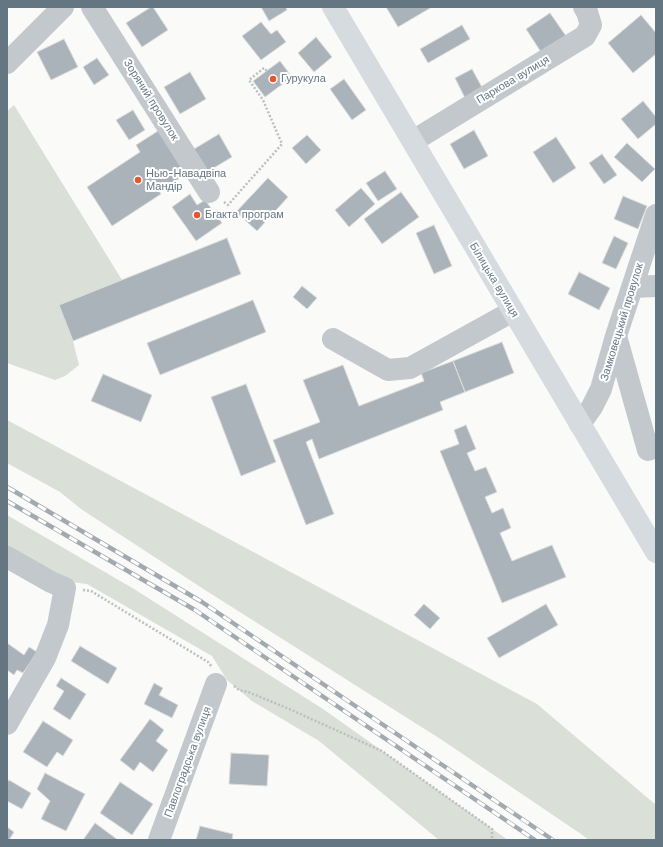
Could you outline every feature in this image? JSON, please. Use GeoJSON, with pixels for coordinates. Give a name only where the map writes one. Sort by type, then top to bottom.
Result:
{"type":"FeatureCollection","features":[{"type":"Feature","properties":{"kind":"main road","name":"Білицька вулиця"},"geometry":{"type":"LineString","coordinates":[[333,7],[656,552]]}},
{"type":"Feature","properties":{"kind":"street"},"geometry":{"type":"LineString","coordinates":[[7,63],[62,7]]}},
{"type":"Feature","properties":{"kind":"street","name":"Зоряний провулок"},"geometry":{"type":"LineString","coordinates":[[92,7],[209,192]]}},
{"type":"Feature","properties":{"kind":"street","name":"Паркова вулиця"},"geometry":{"type":"LineString","coordinates":[[413,141],[585,36],[591,25],[584,7]]}},
{"type":"Feature","properties":{"kind":"street","name":"Замковецький провулок"},"geometry":{"type":"LineString","coordinates":[[580,424],[592,407],[601,389],[616,336],[656,215]]}},
{"type":"Feature","properties":{"kind":"street"},"geometry":{"type":"LineString","coordinates":[[632,287],[656,286]]}},
{"type":"Feature","properties":{"kind":"street"},"geometry":{"type":"LineString","coordinates":[[333,339],[388,370],[410,368],[513,311]]}},
{"type":"Feature","properties":{"kind":"street"},"geometry":{"type":"LineString","coordinates":[[616,336],[648,450],[656,447]]}},
{"type":"Feature","properties":{"kind":"street"},"geometry":{"type":"LineString","coordinates":[[7,556],[51,582],[65,588],[58,625],[45,658],[7,724]]}},
{"type":"Feature","properties":{"kind":"street","name":"Павлоградська вулиця"},"geometry":{"type":"LineString","coordinates":[[159,840],[225,685]]}},
{"type":"Feature","properties":{"kind":"path"},"geometry":{"type":"LineString","coordinates":[[209,192],[228,205],[282,144],[263,100],[249,80],[264,68],[267,71]]}},
{"type":"Feature","properties":{"kind":"path"},"geometry":{"type":"LineString","coordinates":[[65,588],[90,591],[208,662],[225,685],[248,692],[287,708],[382,751],[492,829],[492,840]]}},
{"type":"Feature","properties":{"kind":"shaded area"},"geometry":{"type":"Polygon","coordinates":[[[14,105],[122,280],[59,305],[73,341],[79,365],[65,376],[55,380],[7,363],[7,111],[14,105]]]}},
{"type":"Feature","properties":{"kind":"shaded area"},"geometry":{"type":"Polygon","coordinates":[[[7,420],[537,704],[656,805],[656,840],[589,840],[442,740],[205,590],[81,509],[60,492],[7,463],[7,420]]]}},
{"type":"Feature","properties":{"kind":"shaded area"},"geometry":{"type":"Polygon","coordinates":[[[7,515],[134,589],[323,709],[508,840],[439,840],[319,741],[252,701],[227,680],[212,656],[87,584],[64,581],[7,549],[7,515]]]}},
{"type":"Feature","properties":{"kind":"building"},"geometry":{"type":"Polygon","coordinates":[[[153,7],[168,30],[142,47],[126,23],[153,7]]]}},
{"type":"Feature","properties":{"kind":"building"},"geometry":{"type":"Polygon","coordinates":[[[261,7],[286,7],[287,10],[269,21],[261,7]]]}},
{"type":"Feature","properties":{"kind":"building"},"geometry":{"type":"Polygon","coordinates":[[[386,7],[432,7],[398,27],[386,7]]]}},
{"type":"Feature","properties":{"kind":"building"},"geometry":{"type":"Polygon","coordinates":[[[550,13],[566,36],[541,52],[526,29],[550,13]]]}},
{"type":"Feature","properties":{"kind":"building"},"geometry":{"type":"Polygon","coordinates":[[[641,15],[656,33],[656,54],[633,73],[608,43],[641,15]]]}},
{"type":"Feature","properties":{"kind":"building"},"geometry":{"type":"Polygon","coordinates":[[[261,22],[271,34],[277,30],[286,42],[261,60],[242,36],[261,22]]]}},
{"type":"Feature","properties":{"kind":"building"},"geometry":{"type":"Polygon","coordinates":[[[462,25],[470,39],[428,63],[420,49],[462,25]]]}},
{"type":"Feature","properties":{"kind":"building"},"geometry":{"type":"Polygon","coordinates":[[[316,37],[332,57],[314,72],[298,53],[316,37]]]}},
{"type":"Feature","properties":{"kind":"building"},"geometry":{"type":"Polygon","coordinates":[[[64,39],[78,67],[51,80],[37,52],[64,39]]]}},
{"type":"Feature","properties":{"kind":"building"},"geometry":{"type":"Polygon","coordinates":[[[97,58],[109,75],[94,85],[83,67],[97,58]]]}},
{"type":"Feature","properties":{"kind":"building","name":"Гурукула"},"geometry":{"type":"Polygon","coordinates":[[[280,61],[292,77],[265,97],[253,81],[280,61]]]}},
{"type":"Feature","properties":{"kind":"building"},"geometry":{"type":"Polygon","coordinates":[[[472,69],[484,91],[466,100],[455,78],[472,69]]]}},
{"type":"Feature","properties":{"kind":"building"},"geometry":{"type":"Polygon","coordinates":[[[190,72],[206,99],[180,114],[164,87],[190,72]]]}},
{"type":"Feature","properties":{"kind":"building"},"geometry":{"type":"Polygon","coordinates":[[[344,79],[366,110],[352,120],[330,89],[344,79]]]}},
{"type":"Feature","properties":{"kind":"building"},"geometry":{"type":"Polygon","coordinates":[[[643,101],[656,117],[656,124],[638,139],[621,119],[643,101]]]}},
{"type":"Feature","properties":{"kind":"building"},"geometry":{"type":"Polygon","coordinates":[[[133,110],[145,130],[129,140],[116,120],[133,110]]]}},
{"type":"Feature","properties":{"kind":"building","name":"Нью-Навадвіпа Мандір"},"geometry":{"type":"Polygon","coordinates":[[[161,129],[188,173],[159,191],[161,194],[112,226],[87,187],[140,152],[136,145],[161,129]]]}},
{"type":"Feature","properties":{"kind":"building"},"geometry":{"type":"Polygon","coordinates":[[[474,130],[488,156],[464,169],[450,144],[474,130]]]}},
{"type":"Feature","properties":{"kind":"building"},"geometry":{"type":"Polygon","coordinates":[[[219,134],[232,157],[207,172],[194,149],[219,134]]]}},
{"type":"Feature","properties":{"kind":"building"},"geometry":{"type":"Polygon","coordinates":[[[307,135],[321,150],[306,164],[292,148],[307,135]]]}},
{"type":"Feature","properties":{"kind":"building"},"geometry":{"type":"Polygon","coordinates":[[[556,137],[576,168],[553,183],[533,152],[556,137]]]}},
{"type":"Feature","properties":{"kind":"building"},"geometry":{"type":"Polygon","coordinates":[[[627,143],[655,169],[642,182],[614,157],[627,143]]]}},
{"type":"Feature","properties":{"kind":"building"},"geometry":{"type":"Polygon","coordinates":[[[602,154],[617,175],[604,184],[589,163],[602,154]]]}},
{"type":"Feature","properties":{"kind":"building"},"geometry":{"type":"Polygon","coordinates":[[[385,171],[397,189],[378,201],[366,183],[385,171]]]}},
{"type":"Feature","properties":{"kind":"building"},"geometry":{"type":"Polygon","coordinates":[[[268,178],[288,197],[257,231],[236,212],[268,178]]]}},
{"type":"Feature","properties":{"kind":"building"},"geometry":{"type":"Polygon","coordinates":[[[361,188],[375,204],[349,227],[335,210],[361,188]]]}},
{"type":"Feature","properties":{"kind":"building"},"geometry":{"type":"Polygon","coordinates":[[[401,192],[419,217],[382,244],[364,219],[401,192]]]}},
{"type":"Feature","properties":{"kind":"building","name":"Бгакта програм"},"geometry":{"type":"Polygon","coordinates":[[[190,194],[197,205],[205,200],[222,223],[196,241],[172,207],[190,194]]]}},
{"type":"Feature","properties":{"kind":"building"},"geometry":{"type":"Polygon","coordinates":[[[623,196],[647,206],[638,229],[614,219],[623,196]]]}},
{"type":"Feature","properties":{"kind":"building"},"geometry":{"type":"Polygon","coordinates":[[[434,225],[452,266],[434,274],[416,233],[434,225]]]}},
{"type":"Feature","properties":{"kind":"building"},"geometry":{"type":"Polygon","coordinates":[[[614,236],[628,243],[616,269],[602,263],[614,236]]]}},
{"type":"Feature","properties":{"kind":"building"},"geometry":{"type":"Polygon","coordinates":[[[227,238],[241,274],[73,341],[59,305],[227,238]]]}},
{"type":"Feature","properties":{"kind":"building"},"geometry":{"type":"Polygon","coordinates":[[[579,272],[610,288],[599,310],[568,294],[579,272]]]}},
{"type":"Feature","properties":{"kind":"building"},"geometry":{"type":"Polygon","coordinates":[[[302,286],[317,298],[307,309],[293,297],[302,286]]]}},
{"type":"Feature","properties":{"kind":"building"},"geometry":{"type":"Polygon","coordinates":[[[253,300],[266,332],[160,375],[147,343],[253,300]]]}},
{"type":"Feature","properties":{"kind":"building"},"geometry":{"type":"Polygon","coordinates":[[[502,342],[514,373],[465,392],[453,361],[502,342]]]}},
{"type":"Feature","properties":{"kind":"building"},"geometry":{"type":"Polygon","coordinates":[[[453,361],[465,392],[440,402],[443,410],[319,459],[312,439],[306,442],[334,514],[306,525],[273,440],[320,422],[303,380],[343,365],[359,406],[424,381],[421,373],[453,361]]]}},
{"type":"Feature","properties":{"kind":"building"},"geometry":{"type":"Polygon","coordinates":[[[103,374],[152,395],[141,422],[91,401],[103,374]]]}},
{"type":"Feature","properties":{"kind":"building"},"geometry":{"type":"Polygon","coordinates":[[[246,384],[276,462],[241,476],[211,397],[246,384]]]}},
{"type":"Feature","properties":{"kind":"building"},"geometry":{"type":"Polygon","coordinates":[[[466,425],[476,449],[467,453],[475,471],[486,467],[497,492],[485,497],[492,513],[503,508],[511,528],[500,533],[512,561],[552,545],[566,577],[502,603],[440,451],[459,444],[454,430],[466,425]]]}},
{"type":"Feature","properties":{"kind":"building"},"geometry":{"type":"Polygon","coordinates":[[[424,604],[440,618],[430,629],[414,615],[424,604]]]}},
{"type":"Feature","properties":{"kind":"building"},"geometry":{"type":"Polygon","coordinates":[[[546,604],[558,625],[499,658],[487,638],[546,604]]]}},
{"type":"Feature","properties":{"kind":"building"},"geometry":{"type":"Polygon","coordinates":[[[7,643],[24,655],[29,647],[37,652],[23,673],[17,670],[14,675],[7,670],[7,643]]]}},
{"type":"Feature","properties":{"kind":"building"},"geometry":{"type":"Polygon","coordinates":[[[80,646],[117,668],[108,684],[71,661],[80,646]]]}},
{"type":"Feature","properties":{"kind":"building"},"geometry":{"type":"Polygon","coordinates":[[[61,678],[86,694],[70,720],[53,709],[64,691],[56,686],[61,678]]]}},
{"type":"Feature","properties":{"kind":"building"},"geometry":{"type":"Polygon","coordinates":[[[154,683],[163,688],[159,695],[178,705],[172,718],[144,704],[154,683]]]}},
{"type":"Feature","properties":{"kind":"building"},"geometry":{"type":"Polygon","coordinates":[[[150,719],[164,730],[156,741],[168,750],[153,772],[140,762],[134,771],[120,760],[150,719]]]}},
{"type":"Feature","properties":{"kind":"building"},"geometry":{"type":"Polygon","coordinates":[[[43,721],[73,740],[63,756],[57,752],[47,767],[23,752],[43,721]]]}},
{"type":"Feature","properties":{"kind":"building"},"geometry":{"type":"Polygon","coordinates":[[[231,753],[269,755],[267,786],[229,784],[231,753]]]}},
{"type":"Feature","properties":{"kind":"building"},"geometry":{"type":"Polygon","coordinates":[[[45,773],[85,794],[66,831],[41,819],[50,801],[37,789],[45,773]]]}},
{"type":"Feature","properties":{"kind":"building"},"geometry":{"type":"Polygon","coordinates":[[[9,780],[31,793],[22,809],[7,801],[7,783],[9,780]]]}},
{"type":"Feature","properties":{"kind":"building"},"geometry":{"type":"Polygon","coordinates":[[[120,782],[153,804],[132,835],[100,813],[120,782]]]}},
{"type":"Feature","properties":{"kind":"building"},"geometry":{"type":"Polygon","coordinates":[[[95,823],[118,840],[83,840],[95,823]]]}},
{"type":"Feature","properties":{"kind":"building"},"geometry":{"type":"Polygon","coordinates":[[[200,826],[233,834],[232,840],[196,840],[200,826]]]}},
{"type":"Feature","properties":{"kind":"building"},"geometry":{"type":"Polygon","coordinates":[[[7,827],[14,832],[9,840],[7,840],[7,827]]]}},
{"type":"Feature","properties":{"kind":"railway"},"geometry":{"type":"LineString","coordinates":[[7,487],[202,602],[553,840]]}},
{"type":"Feature","properties":{"kind":"railway"},"geometry":{"type":"LineString","coordinates":[[7,501],[195,610],[535,840]]}},
{"type":"Feature","properties":{"kind":"place","name":"Гурукула"},"geometry":{"type":"Point","coordinates":[273,79]}},
{"type":"Feature","properties":{"kind":"place","name":"Нью-Навадвіпа Мандір"},"geometry":{"type":"Point","coordinates":[138,180]}},
{"type":"Feature","properties":{"kind":"place","name":"Бгакта програм"},"geometry":{"type":"Point","coordinates":[197,215]}}]}
